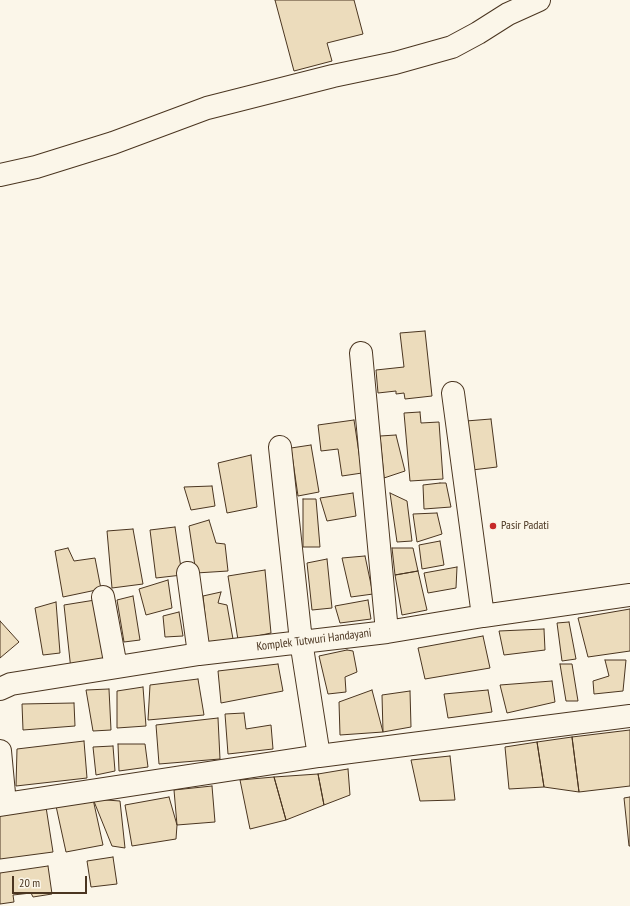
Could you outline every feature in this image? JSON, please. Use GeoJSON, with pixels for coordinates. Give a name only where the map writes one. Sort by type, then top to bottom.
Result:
{"type":"FeatureCollection","features":[{"type":"Feature","properties":{"kind":"street"},"geometry":{"type":"LineString","coordinates":[[0,175],[36,167],[113,143],[207,108],[333,76],[395,63],[452,47],[508,14],[539,0]]}},
{"type":"Feature","properties":{"kind":"street"},"geometry":{"type":"LineString","coordinates":[[361,353],[387,632]]}},
{"type":"Feature","properties":{"kind":"street"},"geometry":{"type":"LineString","coordinates":[[453,394],[483,616]]}},
{"type":"Feature","properties":{"kind":"street"},"geometry":{"type":"LineString","coordinates":[[280,447],[301,641],[319,756]]}},
{"type":"Feature","properties":{"kind":"street"},"geometry":{"type":"LineString","coordinates":[[188,573],[199,654]]}},
{"type":"Feature","properties":{"kind":"street","name":"Komplek Tutwuri Handayani"},"geometry":{"type":"LineString","coordinates":[[0,689],[11,684],[199,654],[387,632],[483,616],[630,595]]}},
{"type":"Feature","properties":{"kind":"street"},"geometry":{"type":"LineString","coordinates":[[103,597],[116,667]]}},
{"type":"Feature","properties":{"kind":"street"},"geometry":{"type":"LineString","coordinates":[[0,751],[3,805],[319,756],[630,716]]}},
{"type":"Feature","properties":{"kind":"building"},"geometry":{"type":"Polygon","coordinates":[[[275,0],[354,0],[363,34],[327,43],[332,61],[294,71],[275,0]]]}},
{"type":"Feature","properties":{"kind":"building"},"geometry":{"type":"Polygon","coordinates":[[[425,331],[432,396],[405,399],[404,393],[396,394],[396,391],[378,393],[376,370],[404,367],[400,333],[425,331]]]}},
{"type":"Feature","properties":{"kind":"building"},"geometry":{"type":"Polygon","coordinates":[[[420,412],[421,423],[439,422],[443,479],[410,481],[404,413],[420,412]]]}},
{"type":"Feature","properties":{"kind":"building"},"geometry":{"type":"Polygon","coordinates":[[[491,419],[497,467],[472,470],[466,421],[491,419]]]}},
{"type":"Feature","properties":{"kind":"building"},"geometry":{"type":"Polygon","coordinates":[[[354,420],[362,473],[342,476],[338,449],[321,451],[318,425],[354,420]]]}},
{"type":"Feature","properties":{"kind":"building"},"geometry":{"type":"Polygon","coordinates":[[[396,435],[405,471],[384,478],[380,436],[396,435]]]}},
{"type":"Feature","properties":{"kind":"building"},"geometry":{"type":"Polygon","coordinates":[[[311,445],[319,492],[298,496],[291,448],[311,445]]]}},
{"type":"Feature","properties":{"kind":"building"},"geometry":{"type":"Polygon","coordinates":[[[251,455],[257,507],[227,513],[218,463],[251,455]]]}},
{"type":"Feature","properties":{"kind":"building"},"geometry":{"type":"Polygon","coordinates":[[[446,483],[451,507],[424,509],[423,485],[446,483]]]}},
{"type":"Feature","properties":{"kind":"building"},"geometry":{"type":"Polygon","coordinates":[[[212,486],[215,506],[191,510],[184,487],[212,486]]]}},
{"type":"Feature","properties":{"kind":"building"},"geometry":{"type":"Polygon","coordinates":[[[353,493],[356,516],[327,521],[320,498],[353,493]]]}},
{"type":"Feature","properties":{"kind":"building"},"geometry":{"type":"Polygon","coordinates":[[[390,493],[407,501],[412,541],[397,542],[390,493]]]}},
{"type":"Feature","properties":{"kind":"building"},"geometry":{"type":"Polygon","coordinates":[[[303,499],[316,499],[320,547],[303,547],[303,499]]]}},
{"type":"Feature","properties":{"kind":"building"},"geometry":{"type":"Polygon","coordinates":[[[437,513],[442,534],[417,542],[413,514],[437,513]]]}},
{"type":"Feature","properties":{"kind":"building"},"geometry":{"type":"Polygon","coordinates":[[[209,520],[216,543],[225,544],[228,571],[196,573],[189,526],[209,520]]]}},
{"type":"Feature","properties":{"kind":"building"},"geometry":{"type":"Polygon","coordinates":[[[175,527],[182,575],[156,578],[150,530],[175,527]]]}},
{"type":"Feature","properties":{"kind":"building"},"geometry":{"type":"Polygon","coordinates":[[[133,529],[143,584],[112,588],[107,531],[133,529]]]}},
{"type":"Feature","properties":{"kind":"building"},"geometry":{"type":"Polygon","coordinates":[[[440,541],[444,565],[422,569],[419,545],[440,541]]]}},
{"type":"Feature","properties":{"kind":"building"},"geometry":{"type":"Polygon","coordinates":[[[68,548],[74,561],[95,558],[101,589],[63,597],[55,551],[68,548]]]}},
{"type":"Feature","properties":{"kind":"building"},"geometry":{"type":"Polygon","coordinates":[[[392,548],[413,548],[418,571],[395,575],[392,548]]]}},
{"type":"Feature","properties":{"kind":"building"},"geometry":{"type":"Polygon","coordinates":[[[365,556],[373,594],[351,597],[342,558],[365,556]]]}},
{"type":"Feature","properties":{"kind":"building"},"geometry":{"type":"Polygon","coordinates":[[[327,559],[332,608],[312,610],[307,563],[327,559]]]}},
{"type":"Feature","properties":{"kind":"building"},"geometry":{"type":"Polygon","coordinates":[[[457,567],[456,588],[428,593],[424,573],[457,567]]]}},
{"type":"Feature","properties":{"kind":"building"},"geometry":{"type":"Polygon","coordinates":[[[265,570],[271,633],[238,640],[228,576],[265,570]]]}},
{"type":"Feature","properties":{"kind":"building"},"geometry":{"type":"Polygon","coordinates":[[[418,571],[427,610],[402,615],[395,575],[418,571]]]}},
{"type":"Feature","properties":{"kind":"building"},"geometry":{"type":"Polygon","coordinates":[[[168,580],[172,608],[146,615],[139,589],[168,580]]]}},
{"type":"Feature","properties":{"kind":"building"},"geometry":{"type":"Polygon","coordinates":[[[221,592],[218,603],[227,605],[233,639],[208,644],[203,596],[221,592]]]}},
{"type":"Feature","properties":{"kind":"building"},"geometry":{"type":"Polygon","coordinates":[[[133,596],[140,640],[124,642],[117,600],[133,596]]]}},
{"type":"Feature","properties":{"kind":"building"},"geometry":{"type":"Polygon","coordinates":[[[95,600],[105,665],[71,670],[64,605],[95,600]]]}},
{"type":"Feature","properties":{"kind":"building"},"geometry":{"type":"Polygon","coordinates":[[[368,600],[371,619],[340,623],[335,606],[368,600]]]}},
{"type":"Feature","properties":{"kind":"building"},"geometry":{"type":"Polygon","coordinates":[[[56,602],[60,653],[43,655],[35,608],[56,602]]]}},
{"type":"Feature","properties":{"kind":"building"},"geometry":{"type":"Polygon","coordinates":[[[630,609],[630,651],[588,657],[578,618],[630,609]]]}},
{"type":"Feature","properties":{"kind":"building"},"geometry":{"type":"Polygon","coordinates":[[[179,612],[183,636],[165,637],[163,616],[179,612]]]}},
{"type":"Feature","properties":{"kind":"building"},"geometry":{"type":"Polygon","coordinates":[[[0,621],[19,642],[0,658],[0,621]]]}},
{"type":"Feature","properties":{"kind":"building"},"geometry":{"type":"Polygon","coordinates":[[[569,622],[576,659],[562,661],[557,623],[569,622]]]}},
{"type":"Feature","properties":{"kind":"building"},"geometry":{"type":"Polygon","coordinates":[[[544,629],[545,650],[504,655],[499,631],[544,629]]]}},
{"type":"Feature","properties":{"kind":"building"},"geometry":{"type":"Polygon","coordinates":[[[483,636],[490,668],[425,679],[418,648],[483,636]]]}},
{"type":"Feature","properties":{"kind":"building"},"geometry":{"type":"Polygon","coordinates":[[[347,650],[353,651],[357,672],[345,677],[346,692],[328,694],[319,656],[347,650]]]}},
{"type":"Feature","properties":{"kind":"building"},"geometry":{"type":"Polygon","coordinates":[[[605,660],[626,660],[623,691],[594,694],[593,681],[609,676],[605,660]]]}},
{"type":"Feature","properties":{"kind":"building"},"geometry":{"type":"Polygon","coordinates":[[[278,664],[283,691],[221,703],[218,671],[278,664]]]}},
{"type":"Feature","properties":{"kind":"building"},"geometry":{"type":"Polygon","coordinates":[[[560,664],[572,664],[578,701],[566,701],[560,664]]]}},
{"type":"Feature","properties":{"kind":"building"},"geometry":{"type":"Polygon","coordinates":[[[198,679],[204,715],[148,720],[150,685],[198,679]]]}},
{"type":"Feature","properties":{"kind":"building"},"geometry":{"type":"Polygon","coordinates":[[[552,681],[555,702],[507,713],[500,685],[552,681]]]}},
{"type":"Feature","properties":{"kind":"building"},"geometry":{"type":"Polygon","coordinates":[[[143,687],[146,726],[117,728],[117,691],[143,687]]]}},
{"type":"Feature","properties":{"kind":"building"},"geometry":{"type":"Polygon","coordinates":[[[109,689],[111,730],[93,731],[86,690],[109,689]]]}},
{"type":"Feature","properties":{"kind":"building"},"geometry":{"type":"Polygon","coordinates":[[[372,690],[383,732],[340,735],[339,702],[372,690]]]}},
{"type":"Feature","properties":{"kind":"building"},"geometry":{"type":"Polygon","coordinates":[[[488,690],[492,712],[448,718],[444,694],[488,690]]]}},
{"type":"Feature","properties":{"kind":"building"},"geometry":{"type":"Polygon","coordinates":[[[410,691],[411,727],[383,732],[382,695],[410,691]]]}},
{"type":"Feature","properties":{"kind":"building"},"geometry":{"type":"Polygon","coordinates":[[[74,703],[75,726],[23,730],[22,704],[74,703]]]}},
{"type":"Feature","properties":{"kind":"building"},"geometry":{"type":"Polygon","coordinates":[[[244,713],[246,729],[271,725],[273,749],[228,754],[225,714],[244,713]]]}},
{"type":"Feature","properties":{"kind":"building"},"geometry":{"type":"Polygon","coordinates":[[[218,718],[220,759],[159,764],[156,725],[218,718]]]}},
{"type":"Feature","properties":{"kind":"building"},"geometry":{"type":"Polygon","coordinates":[[[630,730],[630,786],[579,792],[572,737],[630,730]]]}},
{"type":"Feature","properties":{"kind":"building"},"geometry":{"type":"Polygon","coordinates":[[[572,737],[579,792],[544,787],[537,742],[572,737]]]}},
{"type":"Feature","properties":{"kind":"building"},"geometry":{"type":"Polygon","coordinates":[[[84,741],[87,778],[16,786],[17,749],[84,741]]]}},
{"type":"Feature","properties":{"kind":"building"},"geometry":{"type":"Polygon","coordinates":[[[537,742],[544,787],[509,789],[505,747],[537,742]]]}},
{"type":"Feature","properties":{"kind":"building"},"geometry":{"type":"Polygon","coordinates":[[[118,744],[145,744],[148,767],[119,771],[118,744]]]}},
{"type":"Feature","properties":{"kind":"building"},"geometry":{"type":"Polygon","coordinates":[[[113,746],[115,771],[96,775],[93,747],[113,746]]]}},
{"type":"Feature","properties":{"kind":"building"},"geometry":{"type":"Polygon","coordinates":[[[450,756],[455,800],[420,801],[411,760],[450,756]]]}},
{"type":"Feature","properties":{"kind":"building"},"geometry":{"type":"Polygon","coordinates":[[[348,769],[350,795],[324,805],[318,774],[348,769]]]}},
{"type":"Feature","properties":{"kind":"building"},"geometry":{"type":"Polygon","coordinates":[[[318,774],[324,805],[286,820],[274,777],[318,774]]]}},
{"type":"Feature","properties":{"kind":"building"},"geometry":{"type":"Polygon","coordinates":[[[274,777],[286,820],[250,829],[240,780],[274,777]]]}},
{"type":"Feature","properties":{"kind":"building"},"geometry":{"type":"Polygon","coordinates":[[[212,786],[215,822],[177,825],[174,790],[212,786]]]}},
{"type":"Feature","properties":{"kind":"building"},"geometry":{"type":"Polygon","coordinates":[[[169,797],[177,825],[176,839],[132,846],[125,805],[169,797]]]}},
{"type":"Feature","properties":{"kind":"building"},"geometry":{"type":"Polygon","coordinates":[[[630,797],[630,846],[629,846],[624,798],[630,797]]]}},
{"type":"Feature","properties":{"kind":"building"},"geometry":{"type":"Polygon","coordinates":[[[93,799],[103,845],[66,852],[56,806],[93,799]]]}},
{"type":"Feature","properties":{"kind":"building"},"geometry":{"type":"Polygon","coordinates":[[[93,799],[120,801],[125,848],[112,846],[93,799]]]}},
{"type":"Feature","properties":{"kind":"building"},"geometry":{"type":"Polygon","coordinates":[[[46,807],[53,852],[0,859],[0,813],[46,807]]]}},
{"type":"Feature","properties":{"kind":"building"},"geometry":{"type":"Polygon","coordinates":[[[113,857],[117,884],[91,887],[87,861],[113,857]]]}},
{"type":"Feature","properties":{"kind":"building"},"geometry":{"type":"Polygon","coordinates":[[[48,866],[52,894],[33,897],[31,893],[13,895],[14,902],[0,904],[0,873],[48,866]]]}},
{"type":"Feature","properties":{"kind":"place","name":"Pasir Padati"},"geometry":{"type":"Point","coordinates":[493,526]}}]}
